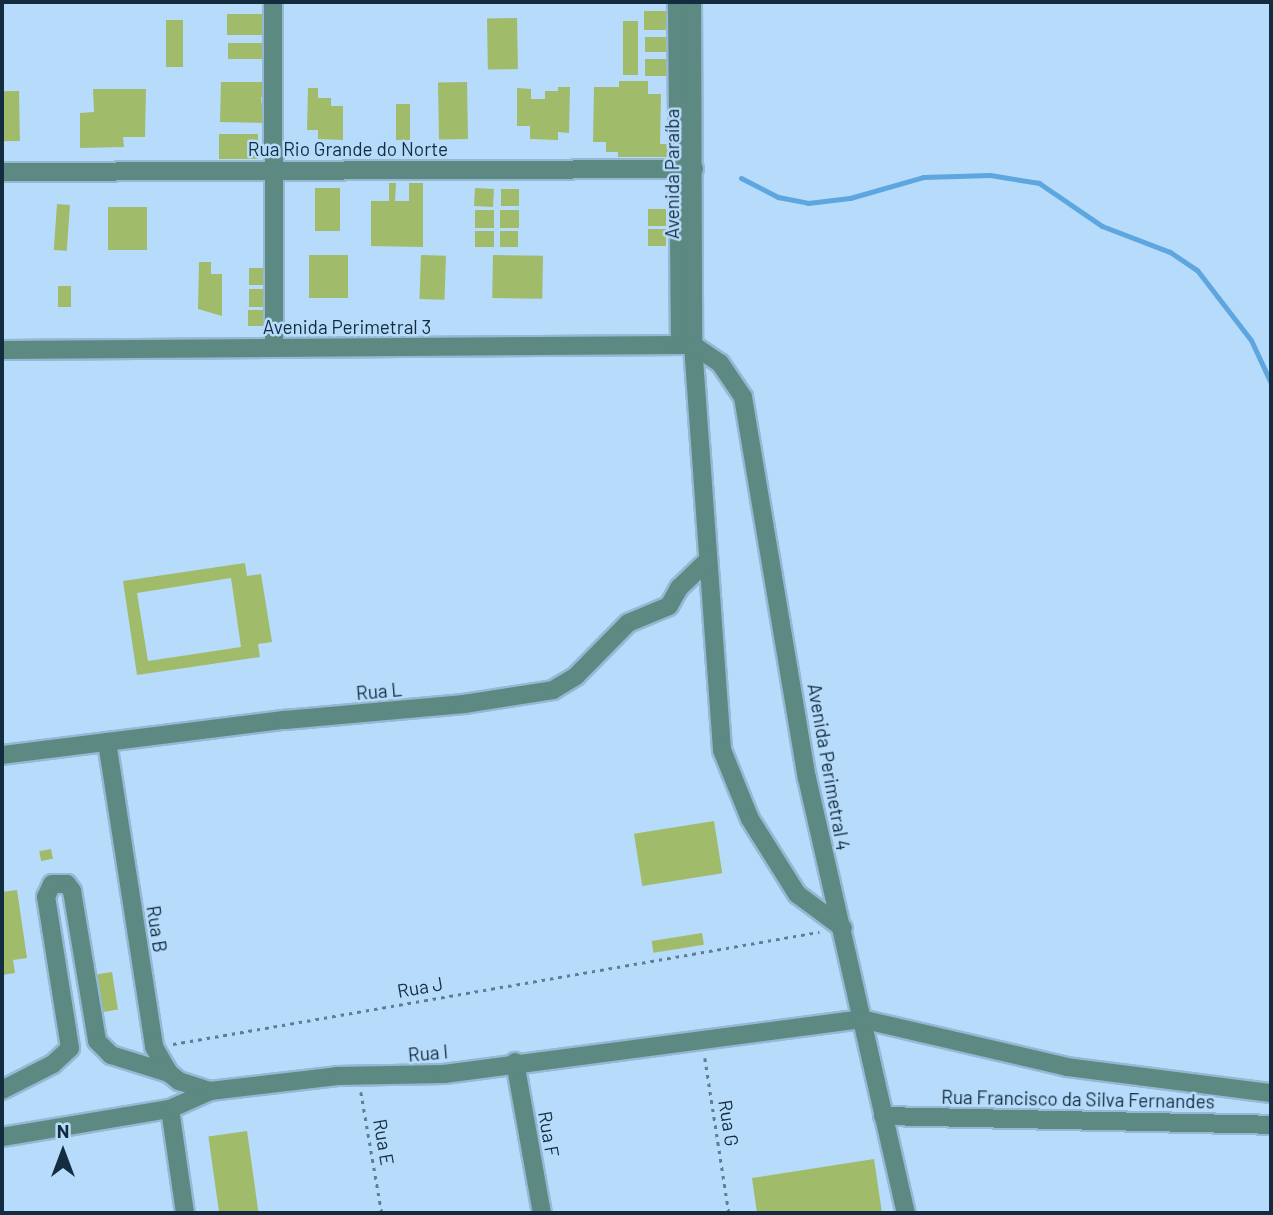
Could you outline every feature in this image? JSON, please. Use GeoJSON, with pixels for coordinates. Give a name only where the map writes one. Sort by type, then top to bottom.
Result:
{"type":"FeatureCollection","features":[{"type":"Feature","properties":{"kind":"street"},"geometry":{"type":"LineString","coordinates":[[273,2],[274,348]]}},
{"type":"Feature","properties":{"kind":"street","name":"Avenida Paraíba"},"geometry":{"type":"LineString","coordinates":[[677,2],[687,169]]}},
{"type":"Feature","properties":{"kind":"street","name":"Avenida Paraíba"},"geometry":{"type":"LineString","coordinates":[[692,2],[686,345],[708,560],[722,750],[750,819],[797,894],[843,928]]}},
{"type":"Feature","properties":{"kind":"street","name":"Rua Rio Grande do Norte"},"geometry":{"type":"LineString","coordinates":[[2,172],[687,169]]}},
{"type":"Feature","properties":{"kind":"street","name":"Avenida Perimetral 3"},"geometry":{"type":"LineString","coordinates":[[2,350],[686,345]]}},
{"type":"Feature","properties":{"kind":"street","name":"Avenida Perimetral 4"},"geometry":{"type":"LineString","coordinates":[[686,345],[720,363],[743,397],[807,778],[906,1213]]}},
{"type":"Feature","properties":{"kind":"street","name":"Rua L"},"geometry":{"type":"LineString","coordinates":[[2,755],[464,704],[553,690],[576,676],[628,622],[669,606],[679,588],[708,560]]}},
{"type":"Feature","properties":{"kind":"street","name":"Rua B"},"geometry":{"type":"LineString","coordinates":[[107,742],[154,1047],[169,1073]]}},
{"type":"Feature","properties":{"kind":"street"},"geometry":{"type":"LineString","coordinates":[[2,1090],[53,1064],[70,1048],[46,897],[52,884],[67,884],[72,891],[96,1041],[111,1055],[169,1073],[210,1091]]}},
{"type":"Feature","properties":{"kind":"street","name":"Rua I"},"geometry":{"type":"LineString","coordinates":[[2,1137],[170,1109],[210,1091],[358,1075],[419,1077],[701,1037],[861,1019],[1067,1068],[1271,1093]]}},
{"type":"Feature","properties":{"kind":"street","name":"Rua F"},"geometry":{"type":"LineString","coordinates":[[515,1062],[542,1213]]}},
{"type":"Feature","properties":{"kind":"street"},"geometry":{"type":"LineString","coordinates":[[170,1109],[185,1213]]}},
{"type":"Feature","properties":{"kind":"street","name":"Rua Francisco da Silva Fernandes"},"geometry":{"type":"LineString","coordinates":[[883,1116],[1271,1125]]}},
{"type":"Feature","properties":{"kind":"path","name":"Rua J"},"geometry":{"type":"LineString","coordinates":[[154,1047],[843,928]]}},
{"type":"Feature","properties":{"kind":"path","name":"Rua G"},"geometry":{"type":"LineString","coordinates":[[701,1037],[729,1213]]}},
{"type":"Feature","properties":{"kind":"path","name":"Rua E"},"geometry":{"type":"LineString","coordinates":[[358,1075],[382,1213]]}},
{"type":"Feature","properties":{"kind":"building"},"geometry":{"type":"Polygon","coordinates":[[[644,11],[674,11],[674,30],[644,30],[644,11]]]}},
{"type":"Feature","properties":{"kind":"building"},"geometry":{"type":"Polygon","coordinates":[[[227,14],[267,14],[267,35],[227,35],[227,14]]]}},
{"type":"Feature","properties":{"kind":"building"},"geometry":{"type":"Polygon","coordinates":[[[517,18],[518,69],[488,70],[487,19],[517,18]]]}},
{"type":"Feature","properties":{"kind":"building"},"geometry":{"type":"Polygon","coordinates":[[[166,20],[183,20],[183,67],[166,67],[166,20]]]}},
{"type":"Feature","properties":{"kind":"building"},"geometry":{"type":"Polygon","coordinates":[[[623,21],[638,21],[638,75],[623,75],[623,21]]]}},
{"type":"Feature","properties":{"kind":"building"},"geometry":{"type":"Polygon","coordinates":[[[645,37],[674,37],[674,52],[645,52],[645,37]]]}},
{"type":"Feature","properties":{"kind":"building"},"geometry":{"type":"Polygon","coordinates":[[[228,43],[267,43],[267,59],[228,59],[228,43]]]}},
{"type":"Feature","properties":{"kind":"building"},"geometry":{"type":"Polygon","coordinates":[[[645,59],[675,59],[675,76],[645,76],[645,59]]]}},
{"type":"Feature","properties":{"kind":"building"},"geometry":{"type":"Polygon","coordinates":[[[619,81],[648,81],[648,94],[661,94],[660,144],[671,144],[671,157],[618,157],[618,152],[606,152],[606,142],[593,142],[594,87],[619,87],[619,81]]]}},
{"type":"Feature","properties":{"kind":"building"},"geometry":{"type":"Polygon","coordinates":[[[221,82],[268,82],[268,97],[261,97],[264,123],[220,122],[221,82]]]}},
{"type":"Feature","properties":{"kind":"building"},"geometry":{"type":"Polygon","coordinates":[[[467,82],[468,139],[439,139],[438,83],[467,82]]]}},
{"type":"Feature","properties":{"kind":"building"},"geometry":{"type":"Polygon","coordinates":[[[558,87],[570,87],[569,133],[558,132],[558,140],[530,139],[530,126],[517,126],[517,88],[531,89],[531,99],[545,99],[545,91],[558,91],[558,87]]]}},
{"type":"Feature","properties":{"kind":"building"},"geometry":{"type":"Polygon","coordinates":[[[308,88],[318,88],[318,98],[331,98],[331,106],[343,106],[343,140],[318,139],[318,130],[307,130],[308,88]]]}},
{"type":"Feature","properties":{"kind":"building"},"geometry":{"type":"Polygon","coordinates":[[[93,89],[146,89],[145,137],[123,137],[124,147],[80,148],[80,113],[94,112],[93,89]]]}},
{"type":"Feature","properties":{"kind":"building"},"geometry":{"type":"Polygon","coordinates":[[[2,91],[19,91],[20,141],[3,141],[2,91]]]}},
{"type":"Feature","properties":{"kind":"building"},"geometry":{"type":"Polygon","coordinates":[[[396,104],[410,104],[410,140],[396,140],[396,104]]]}},
{"type":"Feature","properties":{"kind":"building"},"geometry":{"type":"Polygon","coordinates":[[[219,134],[258,134],[258,159],[219,159],[219,134]]]}},
{"type":"Feature","properties":{"kind":"building"},"geometry":{"type":"Polygon","coordinates":[[[389,183],[396,183],[395,201],[409,201],[409,183],[423,183],[423,247],[371,246],[371,201],[389,201],[389,183]]]}},
{"type":"Feature","properties":{"kind":"building"},"geometry":{"type":"Polygon","coordinates":[[[315,188],[340,188],[340,231],[315,231],[315,188]]]}},
{"type":"Feature","properties":{"kind":"building"},"geometry":{"type":"Polygon","coordinates":[[[475,188],[494,189],[493,207],[474,206],[475,188]]]}},
{"type":"Feature","properties":{"kind":"building"},"geometry":{"type":"Polygon","coordinates":[[[501,189],[519,189],[519,206],[501,206],[501,189]]]}},
{"type":"Feature","properties":{"kind":"building"},"geometry":{"type":"Polygon","coordinates":[[[57,204],[70,205],[67,251],[54,250],[57,204]]]}},
{"type":"Feature","properties":{"kind":"building"},"geometry":{"type":"Polygon","coordinates":[[[108,207],[147,207],[147,250],[108,250],[108,207]]]}},
{"type":"Feature","properties":{"kind":"building"},"geometry":{"type":"Polygon","coordinates":[[[648,209],[666,209],[666,226],[648,226],[648,209]]]}},
{"type":"Feature","properties":{"kind":"building"},"geometry":{"type":"Polygon","coordinates":[[[475,210],[494,210],[494,228],[475,228],[475,210]]]}},
{"type":"Feature","properties":{"kind":"building"},"geometry":{"type":"Polygon","coordinates":[[[500,210],[519,210],[519,228],[500,228],[500,210]]]}},
{"type":"Feature","properties":{"kind":"building"},"geometry":{"type":"Polygon","coordinates":[[[648,229],[666,229],[666,246],[648,246],[648,229]]]}},
{"type":"Feature","properties":{"kind":"building"},"geometry":{"type":"Polygon","coordinates":[[[475,231],[494,231],[494,247],[475,247],[475,231]]]}},
{"type":"Feature","properties":{"kind":"building"},"geometry":{"type":"Polygon","coordinates":[[[500,231],[518,231],[518,247],[500,247],[500,231]]]}},
{"type":"Feature","properties":{"kind":"building"},"geometry":{"type":"Polygon","coordinates":[[[309,255],[348,255],[348,298],[309,298],[309,255]]]}},
{"type":"Feature","properties":{"kind":"building"},"geometry":{"type":"Polygon","coordinates":[[[421,255],[446,256],[444,300],[419,299],[421,255]]]}},
{"type":"Feature","properties":{"kind":"building"},"geometry":{"type":"Polygon","coordinates":[[[493,255],[543,256],[542,299],[492,298],[493,255]]]}},
{"type":"Feature","properties":{"kind":"building"},"geometry":{"type":"Polygon","coordinates":[[[199,262],[211,262],[211,274],[222,274],[222,316],[198,309],[199,262]]]}},
{"type":"Feature","properties":{"kind":"building"},"geometry":{"type":"Polygon","coordinates":[[[249,268],[267,268],[267,285],[249,285],[249,268]]]}},
{"type":"Feature","properties":{"kind":"building"},"geometry":{"type":"Polygon","coordinates":[[[58,286],[71,286],[71,307],[58,307],[58,286]]]}},
{"type":"Feature","properties":{"kind":"building"},"geometry":{"type":"Polygon","coordinates":[[[249,289],[267,289],[267,307],[249,307],[249,289]]]}},
{"type":"Feature","properties":{"kind":"building"},"geometry":{"type":"Polygon","coordinates":[[[248,310],[266,310],[266,326],[248,326],[248,310]]]}},
{"type":"Feature","properties":{"kind":"building"},"geometry":{"type":"Polygon","coordinates":[[[245,563],[247,576],[261,574],[272,642],[258,644],[260,657],[137,675],[123,581],[245,563]],[[231,578],[137,593],[148,661],[241,647],[231,578]]]}},
{"type":"Feature","properties":{"kind":"building"},"geometry":{"type":"Polygon","coordinates":[[[714,821],[722,873],[642,886],[634,834],[714,821]]]}},
{"type":"Feature","properties":{"kind":"building"},"geometry":{"type":"Polygon","coordinates":[[[51,849],[53,859],[41,861],[39,851],[51,849]]]}},
{"type":"Feature","properties":{"kind":"building"},"geometry":{"type":"Polygon","coordinates":[[[17,890],[27,958],[13,960],[15,973],[2,975],[2,892],[17,890]]]}},
{"type":"Feature","properties":{"kind":"building"},"geometry":{"type":"Polygon","coordinates":[[[702,933],[704,945],[654,953],[652,941],[702,933]]]}},
{"type":"Feature","properties":{"kind":"building"},"geometry":{"type":"Polygon","coordinates":[[[112,972],[118,1010],[103,1012],[97,974],[112,972]]]}},
{"type":"Feature","properties":{"kind":"building"},"geometry":{"type":"Polygon","coordinates":[[[247,1131],[259,1213],[219,1213],[208,1136],[247,1131]]]}},
{"type":"Feature","properties":{"kind":"building"},"geometry":{"type":"Polygon","coordinates":[[[874,1159],[882,1213],[757,1213],[752,1178],[874,1159]]]}},
{"type":"Feature","properties":{"kind":"waterway"},"geometry":{"type":"LineString","coordinates":[[741,178],[778,197],[808,203],[850,198],[923,177],[990,175],[1039,183],[1102,226],[1170,252],[1197,270],[1251,340],[1271,383]]}}]}
